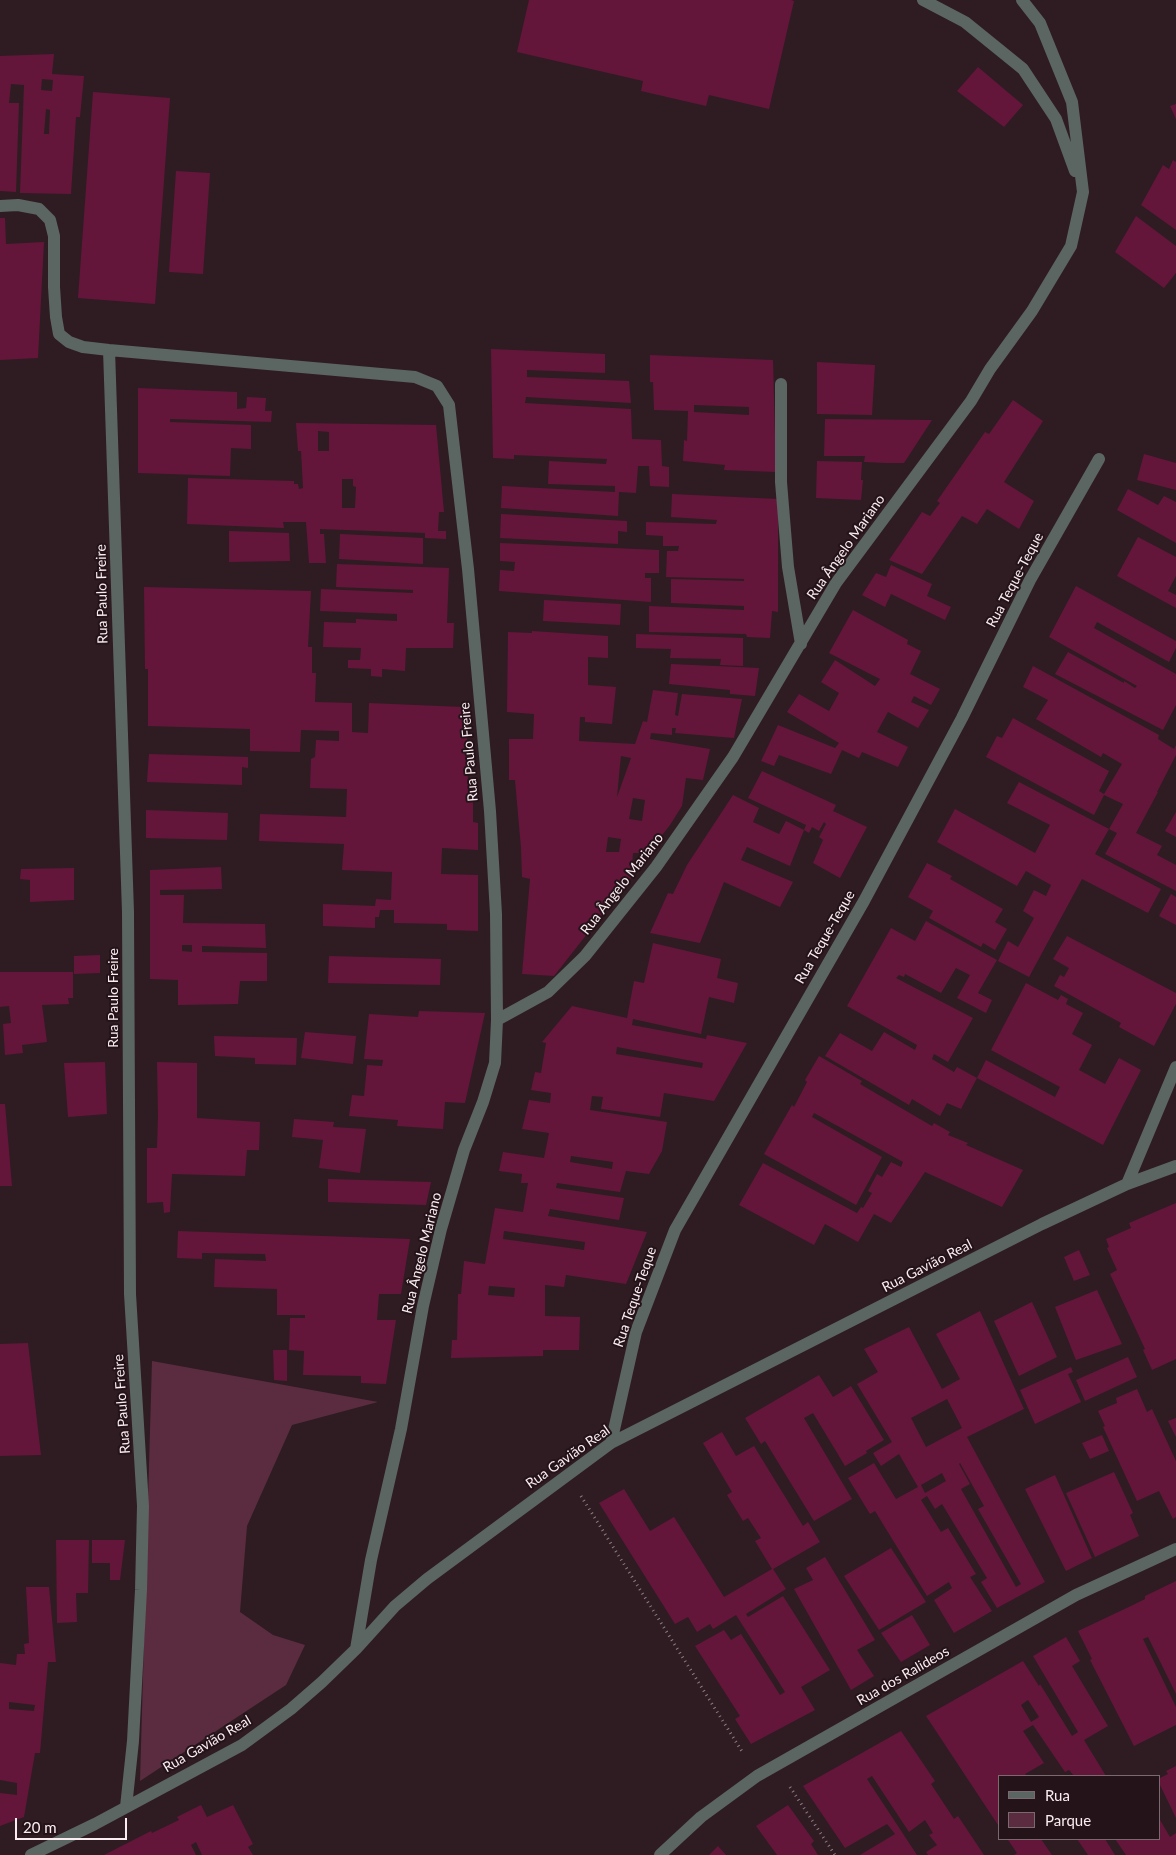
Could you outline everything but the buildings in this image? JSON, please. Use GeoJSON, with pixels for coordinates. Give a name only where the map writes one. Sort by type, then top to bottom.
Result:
{"type":"FeatureCollection","features":[{"type":"Feature","properties":{"kind":"street"},"geometry":{"type":"LineString","coordinates":[[923,0],[965,22],[1023,69],[1056,119],[1083,192]]}},
{"type":"Feature","properties":{"kind":"street","name":"Rua Ângelo Mariano"},"geometry":{"type":"LineString","coordinates":[[356,1650],[371,1560],[400,1429],[423,1306],[441,1229],[464,1150],[483,1102],[495,1063],[497,1020],[548,992],[585,956],[656,867],[733,757],[836,583],[971,401],[990,369],[1036,304],[1071,246],[1083,192],[1072,102],[1040,23],[1022,0]]}},
{"type":"Feature","properties":{"kind":"street"},"geometry":{"type":"LineString","coordinates":[[0,206],[18,205],[39,209],[50,220],[54,236],[54,287],[59,334],[69,342],[83,347],[109,350]]}},
{"type":"Feature","properties":{"kind":"street","name":"Rua Paulo Freire"},"geometry":{"type":"LineString","coordinates":[[126,1807],[133,1741],[141,1590],[143,1506],[130,1294],[128,912],[109,350],[415,377],[437,386],[449,405],[468,569],[490,811],[496,914],[497,1020]]}},
{"type":"Feature","properties":{"kind":"street"},"geometry":{"type":"LineString","coordinates":[[782,384],[781,482],[788,567],[801,644]]}},
{"type":"Feature","properties":{"kind":"street","name":"Rua Teque-Teque"},"geometry":{"type":"LineString","coordinates":[[611,1443],[636,1332],[675,1230],[864,901],[962,718],[1030,580],[1099,458]]}},
{"type":"Feature","properties":{"kind":"street"},"geometry":{"type":"LineString","coordinates":[[1127,1184],[1176,1066]]}},
{"type":"Feature","properties":{"kind":"street","name":"Rua Gavião Real"},"geometry":{"type":"LineString","coordinates":[[31,1855],[242,1745],[291,1710],[356,1650],[395,1606],[427,1579],[611,1443],[1042,1224],[1127,1184],[1176,1166]]}},
{"type":"Feature","properties":{"kind":"street","name":"Rua dos Ralideos"},"geometry":{"type":"LineString","coordinates":[[660,1855],[701,1817],[758,1776],[1076,1595],[1176,1549]]}},
{"type":"Feature","properties":{"kind":"path"},"geometry":{"type":"LineString","coordinates":[[567,1475],[758,1776]]}},
{"type":"Feature","properties":{"kind":"path"},"geometry":{"type":"LineString","coordinates":[[776,1766],[835,1855]]}},
{"type":"Feature","properties":{"kind":"green space"},"geometry":{"type":"Polygon","coordinates":[[[152,1361],[378,1402],[292,1425],[247,1526],[240,1612],[273,1635],[305,1645],[286,1685],[140,1781],[152,1361]]]}}]}
